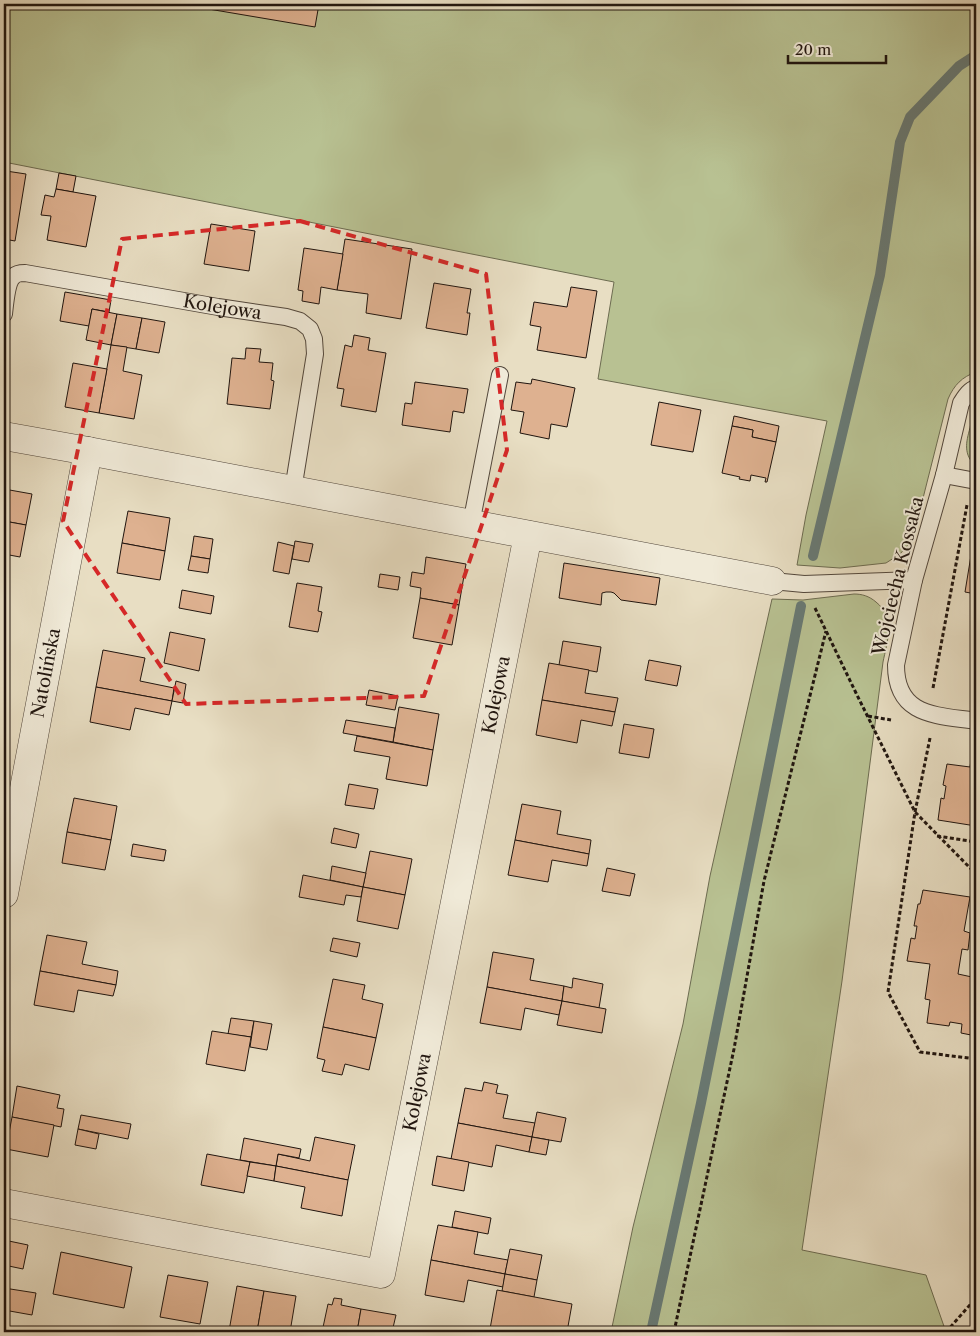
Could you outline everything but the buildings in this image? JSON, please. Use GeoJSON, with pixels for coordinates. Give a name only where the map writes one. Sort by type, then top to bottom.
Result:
{"type":"FeatureCollection","features":[{"type":"Feature","properties":{"kind":"street"},"geometry":{"type":"LineString","coordinates":[[4,436],[88,450],[772,581]]}},
{"type":"Feature","properties":{"kind":"street","name":"Natolińska"},"geometry":{"type":"LineString","coordinates":[[4,894],[88,450]]}},
{"type":"Feature","properties":{"kind":"street","name":"Kolejowa"},"geometry":{"type":"LineString","coordinates":[[4,1203],[381,1274],[528,535]]}},
{"type":"Feature","properties":{"kind":"lane","name":"Kolejowa"},"geometry":{"type":"LineString","coordinates":[[4,314],[9,282],[12,276],[18,273],[25,273],[286,317],[300,321],[310,329],[314,339],[315,354],[293,490]]}},
{"type":"Feature","properties":{"kind":"lane"},"geometry":{"type":"LineString","coordinates":[[471,524],[500,375]]}},
{"type":"Feature","properties":{"kind":"lane","name":"Wojciecha Kossaka"},"geometry":{"type":"LineString","coordinates":[[976,388],[968,393],[961,403],[944,475],[914,580],[896,665],[896,678],[899,690],[905,699],[915,707],[929,714],[976,721]]}},
{"type":"Feature","properties":{"kind":"lane"},"geometry":{"type":"LineString","coordinates":[[944,475],[976,481]]}},
{"type":"Feature","properties":{"kind":"lane"},"geometry":{"type":"LineString","coordinates":[[772,581],[804,584],[914,580]]}},
{"type":"Feature","properties":{"kind":"path"},"geometry":{"type":"LineString","coordinates":[[968,497],[929,714],[933,722],[915,812],[888,992],[920,1052],[976,1059]]}},
{"type":"Feature","properties":{"kind":"path"},"geometry":{"type":"LineString","coordinates":[[804,584],[915,812],[976,874]]}},
{"type":"Feature","properties":{"kind":"path"},"geometry":{"type":"LineString","coordinates":[[674,1332],[734,1049],[764,881],[826,631]]}},
{"type":"Feature","properties":{"kind":"path"},"geometry":{"type":"LineString","coordinates":[[937,836],[976,842]]}},
{"type":"Feature","properties":{"kind":"path"},"geometry":{"type":"LineString","coordinates":[[976,1253],[972,1275],[976,1292]]}},
{"type":"Feature","properties":{"kind":"path"},"geometry":{"type":"LineString","coordinates":[[946,1332],[976,1298]]}},
{"type":"Feature","properties":{"kind":"highlighted area"},"geometry":{"type":"Polygon","coordinates":[[[300,221],[486,274],[507,450],[424,696],[186,704],[63,521],[122,239],[300,221]]]}},
{"type":"Feature","properties":{"kind":"green space"},"geometry":{"type":"Polygon","coordinates":[[[4,4],[976,4],[976,372],[959,382],[948,399],[914,534],[909,544],[900,554],[886,563],[840,568],[797,565],[827,421],[598,379],[614,282],[4,162],[4,4]]]}},
{"type":"Feature","properties":{"kind":"green space"},"geometry":{"type":"Polygon","coordinates":[[[976,408],[976,466],[967,453],[967,438],[976,408]]]}},
{"type":"Feature","properties":{"kind":"green space"},"geometry":{"type":"Polygon","coordinates":[[[854,594],[868,597],[882,608],[888,623],[888,638],[883,662],[842,981],[802,1250],[926,1275],[946,1332],[611,1332],[633,1227],[683,1024],[710,876],[772,599],[803,600],[854,594]]]}},
{"type":"Feature","properties":{"kind":"waterway"},"geometry":{"type":"LineString","coordinates":[[813,556],[880,275],[900,142],[910,117],[959,66],[976,55]]}},
{"type":"Feature","properties":{"kind":"waterway"},"geometry":{"type":"LineString","coordinates":[[651,1332],[701,1103],[801,606]]}}]}
